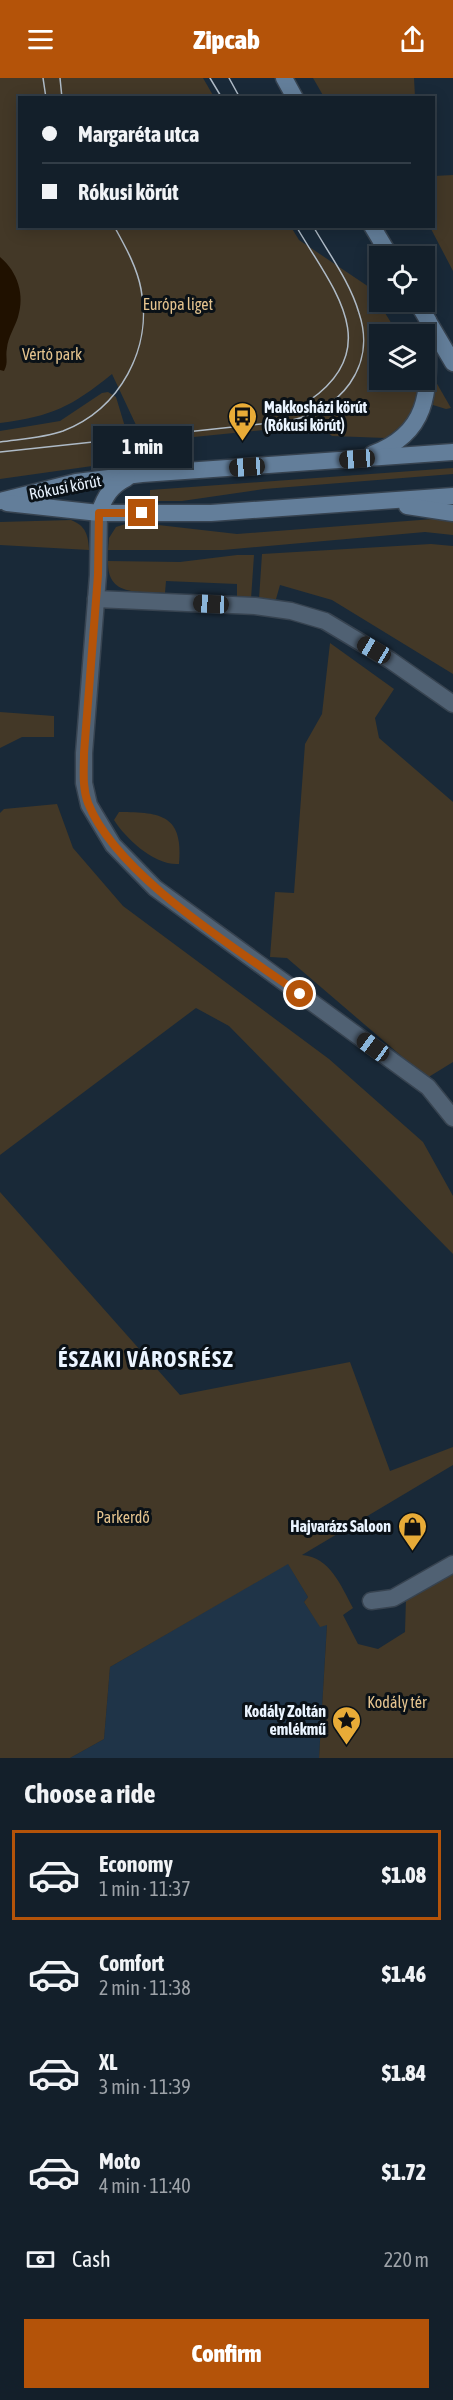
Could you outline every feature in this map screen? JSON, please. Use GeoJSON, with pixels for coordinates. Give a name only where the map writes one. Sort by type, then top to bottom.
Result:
{"type":"FeatureCollection","features":[{"type":"Feature","properties":{"kind":"main road"},"geometry":{"type":"LineString","coordinates":[[284,78],[294,96]]}},
{"type":"Feature","properties":{"kind":"main road"},"geometry":{"type":"LineString","coordinates":[[373,228],[384,246]]}},
{"type":"Feature","properties":{"kind":"main road"},"geometry":{"type":"LineString","coordinates":[[423,312],[453,363]]}},
{"type":"Feature","properties":{"kind":"main road"},"geometry":{"type":"LineString","coordinates":[[357,459],[398,442],[408,434],[422,413],[427,388],[428,320]]}},
{"type":"Feature","properties":{"kind":"main road","name":"Rókusi körút"},"geometry":{"type":"LineString","coordinates":[[0,502],[76,482],[453,452]]}},
{"type":"Feature","properties":{"kind":"main road"},"geometry":{"type":"LineString","coordinates":[[99,513],[104,496],[116,483],[132,476]]}},
{"type":"Feature","properties":{"kind":"main road"},"geometry":{"type":"LineString","coordinates":[[76,482],[91,494],[99,513]]}},
{"type":"Feature","properties":{"kind":"main road","name":"Rókusi körút"},"geometry":{"type":"LineString","coordinates":[[0,502],[99,513],[243,511],[453,496]]}},
{"type":"Feature","properties":{"kind":"main road"},"geometry":{"type":"LineString","coordinates":[[374,502],[453,513]]}},
{"type":"Feature","properties":{"kind":"street"},"geometry":{"type":"LineString","coordinates":[[99,513],[84,783],[89,805],[113,845],[156,888],[428,1087],[453,1118]]}},
{"type":"Feature","properties":{"kind":"street"},"geometry":{"type":"LineString","coordinates":[[96,599],[255,606],[291,611],[325,621],[390,660],[453,704]]}},
{"type":"Feature","properties":{"kind":"street"},"geometry":{"type":"LineString","coordinates":[[371,1601],[393,1598],[453,1564]]}},
{"type":"Feature","properties":{"kind":"shaded area"},"geometry":{"type":"Polygon","coordinates":[[[0,257],[15,277],[21,300],[18,317],[8,344],[4,371],[0,370],[0,257]]]}},
{"type":"Feature","properties":{"kind":"shaded area"},"geometry":{"type":"Polygon","coordinates":[[[288,1563],[308,1597],[304,1602],[320,1626],[327,1624],[319,1758],[70,1758],[104,1739],[110,1667],[288,1563]]]}},
{"type":"Feature","properties":{"kind":"green space"},"geometry":{"type":"Polygon","coordinates":[[[0,78],[203,78],[213,96],[18,96],[18,228],[292,228],[299,240],[369,287],[369,312],[384,312],[392,324],[369,324],[369,390],[419,390],[419,396],[408,420],[386,438],[332,436],[315,422],[294,427],[144,442],[112,374],[73,402],[34,417],[0,423],[0,78]]]}},
{"type":"Feature","properties":{"kind":"green space"},"geometry":{"type":"Polygon","coordinates":[[[313,78],[414,78],[415,96],[323,96],[313,78]]]}},
{"type":"Feature","properties":{"kind":"green space"},"geometry":{"type":"Polygon","coordinates":[[[453,175],[453,271],[431,228],[435,228],[435,176],[453,175]]]}},
{"type":"Feature","properties":{"kind":"green space"},"geometry":{"type":"Polygon","coordinates":[[[436,382],[451,408],[446,409],[433,405],[436,382]]]}},
{"type":"Feature","properties":{"kind":"green space"},"geometry":{"type":"Polygon","coordinates":[[[108,392],[116,397],[135,460],[0,479],[0,431],[60,421],[102,393],[108,392]]]}},
{"type":"Feature","properties":{"kind":"green space"},"geometry":{"type":"Polygon","coordinates":[[[453,468],[453,474],[264,489],[182,501],[150,501],[150,490],[453,468]]]}},
{"type":"Feature","properties":{"kind":"green space"},"geometry":{"type":"Polygon","coordinates":[[[453,519],[453,535],[425,532],[223,550],[108,550],[109,538],[116,527],[132,522],[237,534],[453,519]]]}},
{"type":"Feature","properties":{"kind":"green space"},"geometry":{"type":"Polygon","coordinates":[[[71,520],[80,525],[85,532],[89,550],[0,545],[0,522],[71,520]]]}},
{"type":"Feature","properties":{"kind":"green space"},"geometry":{"type":"Polygon","coordinates":[[[431,544],[453,546],[453,674],[332,600],[280,585],[276,599],[259,599],[262,554],[431,544]]]}},
{"type":"Feature","properties":{"kind":"green space"},"geometry":{"type":"Polygon","coordinates":[[[254,555],[251,599],[237,597],[237,584],[166,581],[165,593],[126,590],[113,581],[109,573],[108,561],[180,562],[254,555]]]}},
{"type":"Feature","properties":{"kind":"green space"},"geometry":{"type":"Polygon","coordinates":[[[330,643],[394,689],[375,718],[379,738],[453,802],[453,1062],[427,1078],[287,958],[270,957],[275,892],[294,893],[305,744],[322,714],[330,643]]]}},
{"type":"Feature","properties":{"kind":"green space"},"geometry":{"type":"Polygon","coordinates":[[[0,712],[54,716],[54,737],[22,737],[0,748],[0,712]]]}},
{"type":"Feature","properties":{"kind":"green space"},"geometry":{"type":"Polygon","coordinates":[[[57,804],[73,848],[123,906],[329,1059],[423,1142],[453,1196],[453,1254],[229,1026],[196,1008],[0,1155],[0,813],[4,809],[57,804]]]}},
{"type":"Feature","properties":{"kind":"green space"},"geometry":{"type":"Polygon","coordinates":[[[119,812],[148,813],[167,820],[178,836],[179,864],[160,861],[142,850],[114,820],[119,812]]]}},
{"type":"Feature","properties":{"kind":"green space","name":"Parkerdő"},"geometry":{"type":"Polygon","coordinates":[[[0,1192],[180,1395],[350,1362],[390,1471],[453,1447],[453,1465],[302,1555],[320,1561],[334,1574],[353,1608],[343,1615],[358,1644],[378,1649],[405,1632],[406,1598],[453,1571],[453,1758],[319,1758],[327,1625],[320,1627],[304,1602],[308,1597],[288,1564],[110,1667],[104,1739],[70,1758],[0,1758],[0,1192]]]}},
{"type":"Feature","properties":{"kind":"tram line"},"geometry":{"type":"LineString","coordinates":[[43,78],[46,96]]}},
{"type":"Feature","properties":{"kind":"tram line"},"geometry":{"type":"LineString","coordinates":[[60,78],[62,96]]}},
{"type":"Feature","properties":{"kind":"tram line"},"geometry":{"type":"LineString","coordinates":[[210,78],[221,96]]}},
{"type":"Feature","properties":{"kind":"tram line"},"geometry":{"type":"LineString","coordinates":[[229,78],[239,96]]}},
{"type":"Feature","properties":{"kind":"tram line"},"geometry":{"type":"LineString","coordinates":[[0,442],[40,437],[63,431],[83,421],[101,408],[128,374],[137,354],[142,333],[143,311],[137,273],[115,228]]}},
{"type":"Feature","properties":{"kind":"tram line"},"geometry":{"type":"LineString","coordinates":[[297,228],[336,293],[345,315],[348,337],[345,358],[333,379],[310,400]]}},
{"type":"Feature","properties":{"kind":"tram line"},"geometry":{"type":"LineString","coordinates":[[0,452],[288,421],[324,408],[350,384],[363,351],[363,333],[359,313],[350,290],[314,228]]}},
{"type":"Feature","properties":{"kind":"place","name":"Makkosházi körút (Rókusi körút)"},"geometry":{"type":"Point","coordinates":[243,442]}},
{"type":"Feature","properties":{"kind":"place","name":"Hajvarázs Saloon"},"geometry":{"type":"Point","coordinates":[412,1552]}},
{"type":"Feature","properties":{"kind":"place","name":"Kodály Zoltán emlékmű"},"geometry":{"type":"Point","coordinates":[347,1746]}},
{"type":"Feature","properties":{"kind":"district","name":"ÉSZAKI VÁROSRÉSZ"},"geometry":{"type":"Point","coordinates":[146,1359]}},
{"type":"Feature","properties":{"kind":"route"},"geometry":{"type":"LineString","coordinates":[[142,513],[99,513],[98,575],[84,753],[85,794],[113,845],[156,888],[300,994]]}},
{"type":"Feature","properties":{"kind":"park label","name":"Európa liget"},"geometry":{"type":"Point","coordinates":[178,304]}},
{"type":"Feature","properties":{"kind":"park label","name":"Vértó park"},"geometry":{"type":"Point","coordinates":[52,354]}},
{"type":"Feature","properties":{"kind":"park label","name":"Kodály tér"},"geometry":{"type":"Point","coordinates":[397,1702]}}]}
